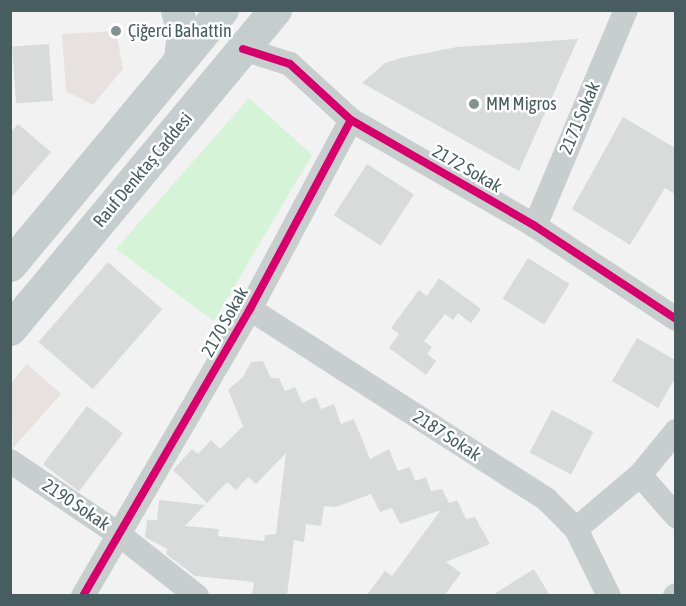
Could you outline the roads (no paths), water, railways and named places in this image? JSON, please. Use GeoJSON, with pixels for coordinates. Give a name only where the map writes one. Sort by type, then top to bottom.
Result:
{"type":"FeatureCollection","features":[{"type":"Feature","properties":{"kind":"main road"},"geometry":{"type":"LineString","coordinates":[[177,10],[183,34],[180,60]]}},
{"type":"Feature","properties":{"kind":"main road"},"geometry":{"type":"LineString","coordinates":[[10,265],[222,10]]}},
{"type":"Feature","properties":{"kind":"main road","name":"Rauf Denktaş Caddesi"},"geometry":{"type":"LineString","coordinates":[[10,329],[275,10]]}},
{"type":"Feature","properties":{"kind":"street","name":"2171 Sokak"},"geometry":{"type":"LineString","coordinates":[[535,226],[626,10]]}},
{"type":"Feature","properties":{"kind":"street","name":"2172 Sokak"},"geometry":{"type":"LineString","coordinates":[[243,49],[290,64],[351,120],[535,226],[675,319]]}},
{"type":"Feature","properties":{"kind":"street","name":"2170 Sokak"},"geometry":{"type":"LineString","coordinates":[[82,596],[121,536],[250,309],[351,120]]}},
{"type":"Feature","properties":{"kind":"street","name":"2187 Sokak"},"geometry":{"type":"LineString","coordinates":[[250,309],[547,500],[576,529],[609,596]]}},
{"type":"Feature","properties":{"kind":"street"},"geometry":{"type":"LineString","coordinates":[[576,529],[640,475],[675,431]]}},
{"type":"Feature","properties":{"kind":"street","name":"2190 Sokak"},"geometry":{"type":"LineString","coordinates":[[10,461],[121,536],[197,596]]}},
{"type":"Feature","properties":{"kind":"street"},"geometry":{"type":"LineString","coordinates":[[640,475],[675,516]]}},
{"type":"Feature","properties":{"kind":"place","name":"Çiğerci Bahattin"},"geometry":{"type":"Point","coordinates":[116,31]}},
{"type":"Feature","properties":{"kind":"place","name":"MM Migros"},"geometry":{"type":"Point","coordinates":[474,104]}}]}
